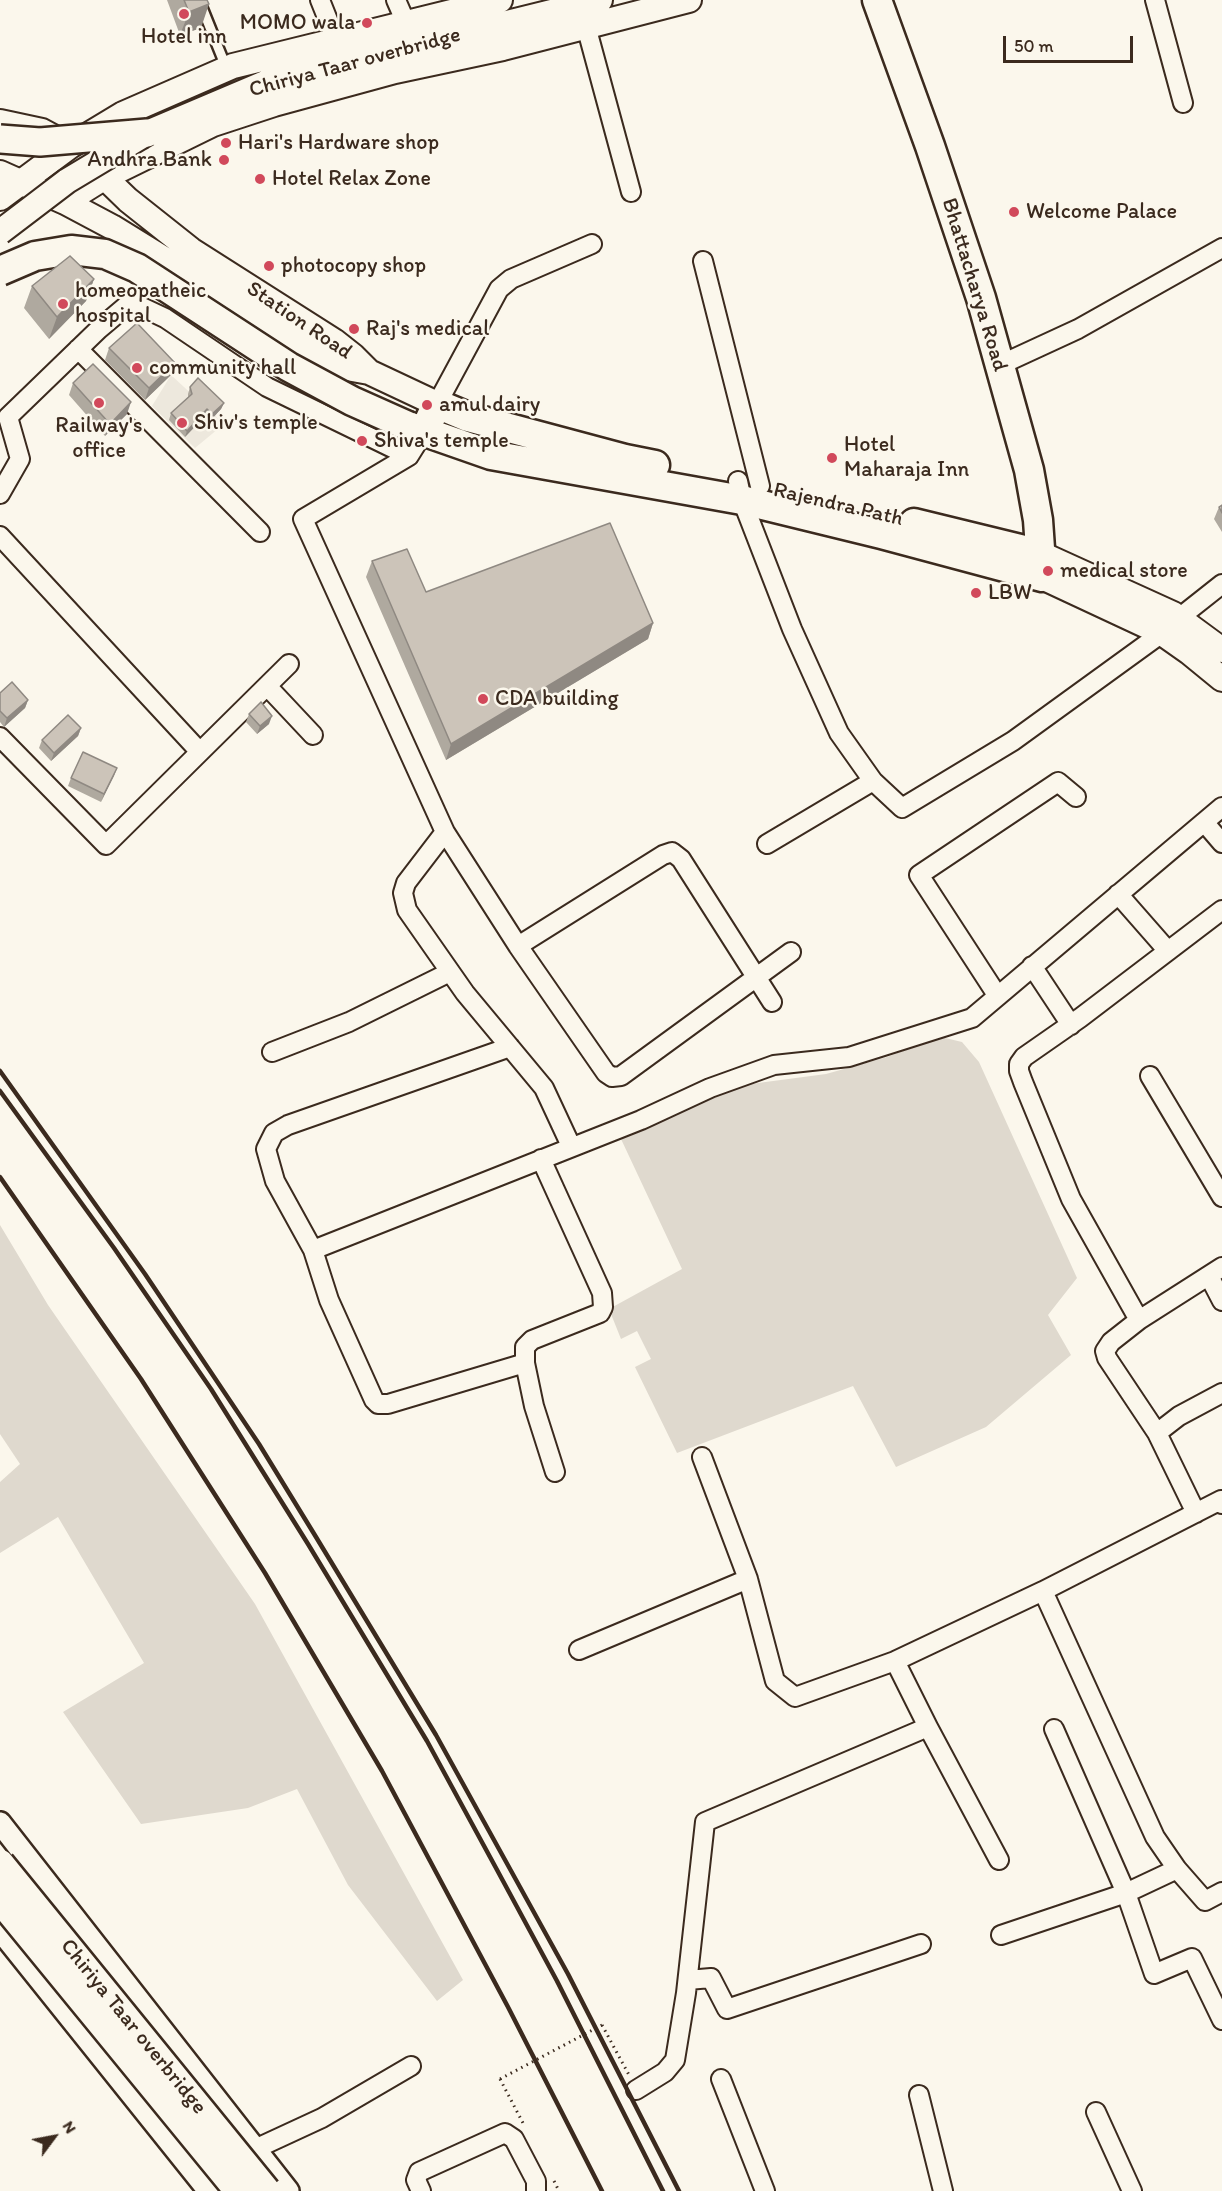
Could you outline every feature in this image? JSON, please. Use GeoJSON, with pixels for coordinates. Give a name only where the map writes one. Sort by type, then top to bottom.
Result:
{"type":"FeatureCollection","features":[{"type":"Feature","properties":{"kind":"highway","name":"Bhattacharya Road"},"geometry":{"type":"LineString","coordinates":[[860,0],[915,151],[966,303],[1013,473],[1033,563]]}},
{"type":"Feature","properties":{"kind":"highway","name":"Bhattacharya Road"},"geometry":{"type":"LineString","coordinates":[[877,0],[965,250],[1000,365],[1029,470],[1038,520],[1033,563]]}},
{"type":"Feature","properties":{"kind":"highway"},"geometry":{"type":"LineString","coordinates":[[0,271],[35,256],[71,250],[105,254],[137,268],[289,366],[414,438],[491,455],[497,425]]}},
{"type":"Feature","properties":{"kind":"highway","name":"Rajendra Path"},"geometry":{"type":"LineString","coordinates":[[437,404],[468,417],[497,425],[1033,563]]}},
{"type":"Feature","properties":{"kind":"highway"},"geometry":{"type":"LineString","coordinates":[[414,438],[437,404]]}},
{"type":"Feature","properties":{"kind":"highway","name":"Rajendra Path"},"geometry":{"type":"LineString","coordinates":[[491,455],[671,486],[747,489]]}},
{"type":"Feature","properties":{"kind":"highway","name":"Chiriya Taar overbridge"},"geometry":{"type":"LineString","coordinates":[[0,1864],[266,2191]]}},
{"type":"Feature","properties":{"kind":"highway","name":"Chiriya Taar overbridge"},"geometry":{"type":"LineString","coordinates":[[0,1899],[239,2191]]}},
{"type":"Feature","properties":{"kind":"main road"},"geometry":{"type":"LineString","coordinates":[[0,198],[10,177],[70,146],[123,114],[227,69],[406,23],[440,7],[500,0]]}},
{"type":"Feature","properties":{"kind":"main road","name":"Chiriya Taar overbridge"},"geometry":{"type":"LineString","coordinates":[[0,232],[68,181],[147,133],[265,83],[600,0]]}},
{"type":"Feature","properties":{"kind":"main road"},"geometry":{"type":"LineString","coordinates":[[65,201],[105,177],[213,124],[263,107],[395,71],[503,48],[689,0]]}},
{"type":"Feature","properties":{"kind":"main road","name":"Station Road"},"geometry":{"type":"LineString","coordinates":[[0,122],[42,131],[70,146],[128,200],[191,250],[333,341],[369,372]]}},
{"type":"Feature","properties":{"kind":"main road"},"geometry":{"type":"LineString","coordinates":[[0,139],[40,142],[147,133]]}},
{"type":"Feature","properties":{"kind":"main road","name":"Station Road"},"geometry":{"type":"LineString","coordinates":[[10,177],[65,201],[168,261],[324,358],[347,368],[369,372]]}},
{"type":"Feature","properties":{"kind":"main road"},"geometry":{"type":"LineString","coordinates":[[369,372],[437,404]]}},
{"type":"Feature","properties":{"kind":"main road","name":"Rajendra Path"},"geometry":{"type":"LineString","coordinates":[[1033,563],[1222,650]]}},
{"type":"Feature","properties":{"kind":"main road","name":"Rajendra Path"},"geometry":{"type":"LineString","coordinates":[[1170,626],[1189,652],[1222,679]]}},
{"type":"Feature","properties":{"kind":"street"},"geometry":{"type":"LineString","coordinates":[[320,0],[336,40]]}},
{"type":"Feature","properties":{"kind":"street"},"geometry":{"type":"LineString","coordinates":[[396,0],[406,23]]}},
{"type":"Feature","properties":{"kind":"street"},"geometry":{"type":"LineString","coordinates":[[1155,0],[1183,103]]}},
{"type":"Feature","properties":{"kind":"street"},"geometry":{"type":"LineString","coordinates":[[586,26],[631,192]]}},
{"type":"Feature","properties":{"kind":"street"},"geometry":{"type":"LineString","coordinates":[[437,404],[500,288],[511,279],[592,244]]}},
{"type":"Feature","properties":{"kind":"street"},"geometry":{"type":"LineString","coordinates":[[1000,365],[1078,329],[1222,248]]}},
{"type":"Feature","properties":{"kind":"street"},"geometry":{"type":"LineString","coordinates":[[0,494],[20,459],[8,417],[130,302],[168,261]]}},
{"type":"Feature","properties":{"kind":"street"},"geometry":{"type":"LineString","coordinates":[[703,261],[747,489],[792,629],[839,733],[873,780],[902,808],[1013,741],[1222,585]]}},
{"type":"Feature","properties":{"kind":"street"},"geometry":{"type":"LineString","coordinates":[[130,302],[165,318],[267,387],[414,438]]}},
{"type":"Feature","properties":{"kind":"street"},"geometry":{"type":"LineString","coordinates":[[78,349],[260,532]]}},
{"type":"Feature","properties":{"kind":"street"},"geometry":{"type":"LineString","coordinates":[[414,438],[303,519],[445,832],[518,946],[606,1072],[612,1077],[621,1076],[791,952]]}},
{"type":"Feature","properties":{"kind":"street"},"geometry":{"type":"LineString","coordinates":[[0,536],[200,752]]}},
{"type":"Feature","properties":{"kind":"street"},"geometry":{"type":"LineString","coordinates":[[0,737],[106,845],[289,664]]}},
{"type":"Feature","properties":{"kind":"street"},"geometry":{"type":"LineString","coordinates":[[267,686],[313,735]]}},
{"type":"Feature","properties":{"kind":"street"},"geometry":{"type":"LineString","coordinates":[[766,844],[873,780]]}},
{"type":"Feature","properties":{"kind":"street"},"geometry":{"type":"LineString","coordinates":[[998,995],[919,875],[1058,782],[1076,797]]}},
{"type":"Feature","properties":{"kind":"street"},"geometry":{"type":"LineString","coordinates":[[313,1250],[641,1120],[710,1088],[774,1065],[849,1058],[972,1018],[1222,807]]}},
{"type":"Feature","properties":{"kind":"street"},"geometry":{"type":"LineString","coordinates":[[1204,822],[1222,843]]}},
{"type":"Feature","properties":{"kind":"street"},"geometry":{"type":"LineString","coordinates":[[445,832],[406,883],[403,893],[407,910],[465,993],[544,1088],[571,1146]]}},
{"type":"Feature","properties":{"kind":"street"},"geometry":{"type":"LineString","coordinates":[[518,946],[663,855],[672,852],[681,859],[772,1002]]}},
{"type":"Feature","properties":{"kind":"street"},"geometry":{"type":"LineString","coordinates":[[1118,894],[1168,951]]}},
{"type":"Feature","properties":{"kind":"street"},"geometry":{"type":"LineString","coordinates":[[1139,1320],[1071,1199],[1019,1071],[1019,1064],[1024,1057],[1071,1025],[1222,910]]}},
{"type":"Feature","properties":{"kind":"street"},"geometry":{"type":"LineString","coordinates":[[1032,966],[1071,1025]]}},
{"type":"Feature","properties":{"kind":"street"},"geometry":{"type":"LineString","coordinates":[[272,1052],[349,1022],[450,972]]}},
{"type":"Feature","properties":{"kind":"street"},"geometry":{"type":"LineString","coordinates":[[510,1047],[288,1125],[274,1133],[266,1149],[275,1181],[313,1250],[329,1300],[374,1400],[378,1404],[388,1404],[525,1363]]}},
{"type":"Feature","properties":{"kind":"street"},"geometry":{"type":"LineString","coordinates":[[1149,1076],[1222,1197]]}},
{"type":"Feature","properties":{"kind":"street"},"geometry":{"type":"LineString","coordinates":[[541,1159],[602,1293],[603,1307],[600,1313],[528,1342],[525,1347],[525,1363],[534,1406],[555,1472]]}},
{"type":"Feature","properties":{"kind":"street"},"geometry":{"type":"LineString","coordinates":[[1196,1513],[1157,1433],[1107,1358],[1106,1351],[1111,1342],[1139,1320],[1215,1272],[1222,1301]]}},
{"type":"Feature","properties":{"kind":"street"},"geometry":{"type":"LineString","coordinates":[[1157,1433],[1179,1416],[1222,1393]]}},
{"type":"Feature","properties":{"kind":"street"},"geometry":{"type":"LineString","coordinates":[[702,1457],[748,1579],[775,1681],[795,1697],[895,1661],[1043,1591],[1221,1500],[1222,1504]]}},
{"type":"Feature","properties":{"kind":"street"},"geometry":{"type":"LineString","coordinates":[[579,1650],[748,1579]]}},
{"type":"Feature","properties":{"kind":"street"},"geometry":{"type":"LineString","coordinates":[[1043,1591],[1155,1837],[1177,1869],[1205,1901],[1222,1892]]}},
{"type":"Feature","properties":{"kind":"street"},"geometry":{"type":"LineString","coordinates":[[895,1661],[999,1860]]}},
{"type":"Feature","properties":{"kind":"street"},"geometry":{"type":"LineString","coordinates":[[636,2090],[665,2072],[675,2060],[681,2035],[688,1980],[705,1822],[928,1727]]}},
{"type":"Feature","properties":{"kind":"street"},"geometry":{"type":"LineString","coordinates":[[1054,1729],[1126,1893],[1154,1974],[1192,1958],[1222,2020]]}},
{"type":"Feature","properties":{"kind":"street"},"geometry":{"type":"LineString","coordinates":[[0,1823],[288,2191]]}},
{"type":"Feature","properties":{"kind":"street"},"geometry":{"type":"LineString","coordinates":[[1001,1935],[1126,1893],[1177,1869]]}},
{"type":"Feature","properties":{"kind":"street"},"geometry":{"type":"LineString","coordinates":[[0,1930],[209,2191]]}},
{"type":"Feature","properties":{"kind":"street"},"geometry":{"type":"LineString","coordinates":[[688,1980],[711,1978],[727,2009],[921,1944]]}},
{"type":"Feature","properties":{"kind":"street"},"geometry":{"type":"LineString","coordinates":[[60,2006],[113,1968]]}},
{"type":"Feature","properties":{"kind":"street"},"geometry":{"type":"LineString","coordinates":[[255,2149],[322,2118],[411,2066]]}},
{"type":"Feature","properties":{"kind":"street"},"geometry":{"type":"LineString","coordinates":[[721,2079],[765,2191]]}},
{"type":"Feature","properties":{"kind":"street"},"geometry":{"type":"LineString","coordinates":[[919,2095],[943,2191]]}},
{"type":"Feature","properties":{"kind":"street"},"geometry":{"type":"LineString","coordinates":[[1096,2112],[1132,2191]]}},
{"type":"Feature","properties":{"kind":"street"},"geometry":{"type":"LineString","coordinates":[[421,2191],[416,2180],[419,2172],[505,2133],[514,2139],[536,2181],[536,2191]]}},
{"type":"Feature","properties":{"kind":"lane"},"geometry":{"type":"LineString","coordinates":[[199,0],[227,69]]}},
{"type":"Feature","properties":{"kind":"path"},"geometry":{"type":"LineString","coordinates":[[500,2079],[602,2025],[636,2090]]}},
{"type":"Feature","properties":{"kind":"shaded area"},"geometry":{"type":"Polygon","coordinates":[[[171,375],[224,424],[195,448],[152,406],[171,375]]]}},
{"type":"Feature","properties":{"kind":"shaded area"},"geometry":{"type":"Polygon","coordinates":[[[941,1037],[962,1042],[979,1062],[1077,1278],[1048,1315],[1071,1355],[986,1427],[896,1467],[853,1386],[677,1453],[635,1367],[651,1359],[637,1331],[621,1339],[609,1309],[682,1269],[621,1139],[743,1085],[826,1074],[887,1057],[941,1037]]]}},
{"type":"Feature","properties":{"kind":"shaded area"},"geometry":{"type":"Polygon","coordinates":[[[0,1225],[48,1305],[255,1604],[463,1980],[437,2001],[348,1885],[297,1789],[248,1808],[141,1824],[63,1712],[144,1663],[58,1517],[0,1553],[0,1482],[20,1464],[0,1434],[0,1225]]]}},
{"type":"Feature","properties":{"kind":"building"},"geometry":{"type":"Polygon","coordinates":[[[184,0],[207,0],[209,4],[189,12],[184,0]]]}},
{"type":"Feature","properties":{"kind":"building"},"geometry":{"type":"Polygon","coordinates":[[[70,256],[94,279],[57,317],[32,286],[70,256]]]}},
{"type":"Feature","properties":{"kind":"building"},"geometry":{"type":"Polygon","coordinates":[[[137,323],[175,363],[149,388],[109,348],[137,323]]]}},
{"type":"Feature","properties":{"kind":"building"},"geometry":{"type":"Polygon","coordinates":[[[93,364],[131,402],[110,424],[73,383],[93,364]]]}},
{"type":"Feature","properties":{"kind":"building"},"geometry":{"type":"Polygon","coordinates":[[[198,378],[224,403],[212,414],[207,409],[187,431],[171,413],[192,394],[190,387],[198,378]]]}},
{"type":"Feature","properties":{"kind":"building","name":"CDA building"},"geometry":{"type":"Polygon","coordinates":[[[610,523],[653,623],[451,744],[372,561],[407,549],[426,592],[610,523]]]}},
{"type":"Feature","properties":{"kind":"building"},"geometry":{"type":"Polygon","coordinates":[[[12,682],[28,700],[7,718],[0,711],[0,693],[12,682]]]}},
{"type":"Feature","properties":{"kind":"building"},"geometry":{"type":"Polygon","coordinates":[[[261,702],[272,716],[260,726],[249,714],[261,702]]]}},
{"type":"Feature","properties":{"kind":"building"},"geometry":{"type":"Polygon","coordinates":[[[68,715],[81,728],[54,753],[42,740],[68,715]]]}},
{"type":"Feature","properties":{"kind":"building"},"geometry":{"type":"Polygon","coordinates":[[[83,752],[117,768],[104,794],[71,778],[83,752]]]}},
{"type":"Feature","properties":{"kind":"railway"},"geometry":{"type":"LineString","coordinates":[[0,1071],[145,1274],[259,1444],[316,1537],[436,1735],[568,1974],[679,2191]]}},
{"type":"Feature","properties":{"kind":"railway"},"geometry":{"type":"LineString","coordinates":[[0,1091],[114,1248],[211,1389],[427,1741],[557,1981],[663,2191]]}},
{"type":"Feature","properties":{"kind":"railway"},"geometry":{"type":"LineString","coordinates":[[0,1177],[141,1379],[265,1573],[382,1771],[508,2007],[602,2191]]}},
{"type":"Feature","properties":{"kind":"place","name":"Hotel inn"},"geometry":{"type":"Point","coordinates":[184,14]}},
{"type":"Feature","properties":{"kind":"place","name":"MOMO wala"},"geometry":{"type":"Point","coordinates":[367,23]}},
{"type":"Feature","properties":{"kind":"place","name":"Hari's Hardware shop"},"geometry":{"type":"Point","coordinates":[226,143]}},
{"type":"Feature","properties":{"kind":"place","name":"Andhra Bank"},"geometry":{"type":"Point","coordinates":[224,160]}},
{"type":"Feature","properties":{"kind":"place","name":"Hotel Relax Zone"},"geometry":{"type":"Point","coordinates":[260,179]}},
{"type":"Feature","properties":{"kind":"place","name":"Welcome Palace"},"geometry":{"type":"Point","coordinates":[1014,212]}},
{"type":"Feature","properties":{"kind":"place","name":"photocopy shop"},"geometry":{"type":"Point","coordinates":[269,266]}},
{"type":"Feature","properties":{"kind":"place","name":"homeopatheic hospital"},"geometry":{"type":"Point","coordinates":[63,304]}},
{"type":"Feature","properties":{"kind":"place","name":"Raj's medical"},"geometry":{"type":"Point","coordinates":[354,329]}},
{"type":"Feature","properties":{"kind":"place","name":"community hall"},"geometry":{"type":"Point","coordinates":[137,368]}},
{"type":"Feature","properties":{"kind":"place","name":"Railway's office"},"geometry":{"type":"Point","coordinates":[99,403]}},
{"type":"Feature","properties":{"kind":"place","name":"amul dairy"},"geometry":{"type":"Point","coordinates":[427,405]}},
{"type":"Feature","properties":{"kind":"place","name":"Shiv's temple"},"geometry":{"type":"Point","coordinates":[182,423]}},
{"type":"Feature","properties":{"kind":"place","name":"Shiva's temple"},"geometry":{"type":"Point","coordinates":[362,441]}},
{"type":"Feature","properties":{"kind":"place","name":"Hotel Maharaja Inn"},"geometry":{"type":"Point","coordinates":[832,458]}},
{"type":"Feature","properties":{"kind":"place","name":"medical store"},"geometry":{"type":"Point","coordinates":[1048,571]}},
{"type":"Feature","properties":{"kind":"place","name":"LBW"},"geometry":{"type":"Point","coordinates":[976,593]}},
{"type":"Feature","properties":{"kind":"place","name":"CDA building"},"geometry":{"type":"Point","coordinates":[483,699]}}]}
